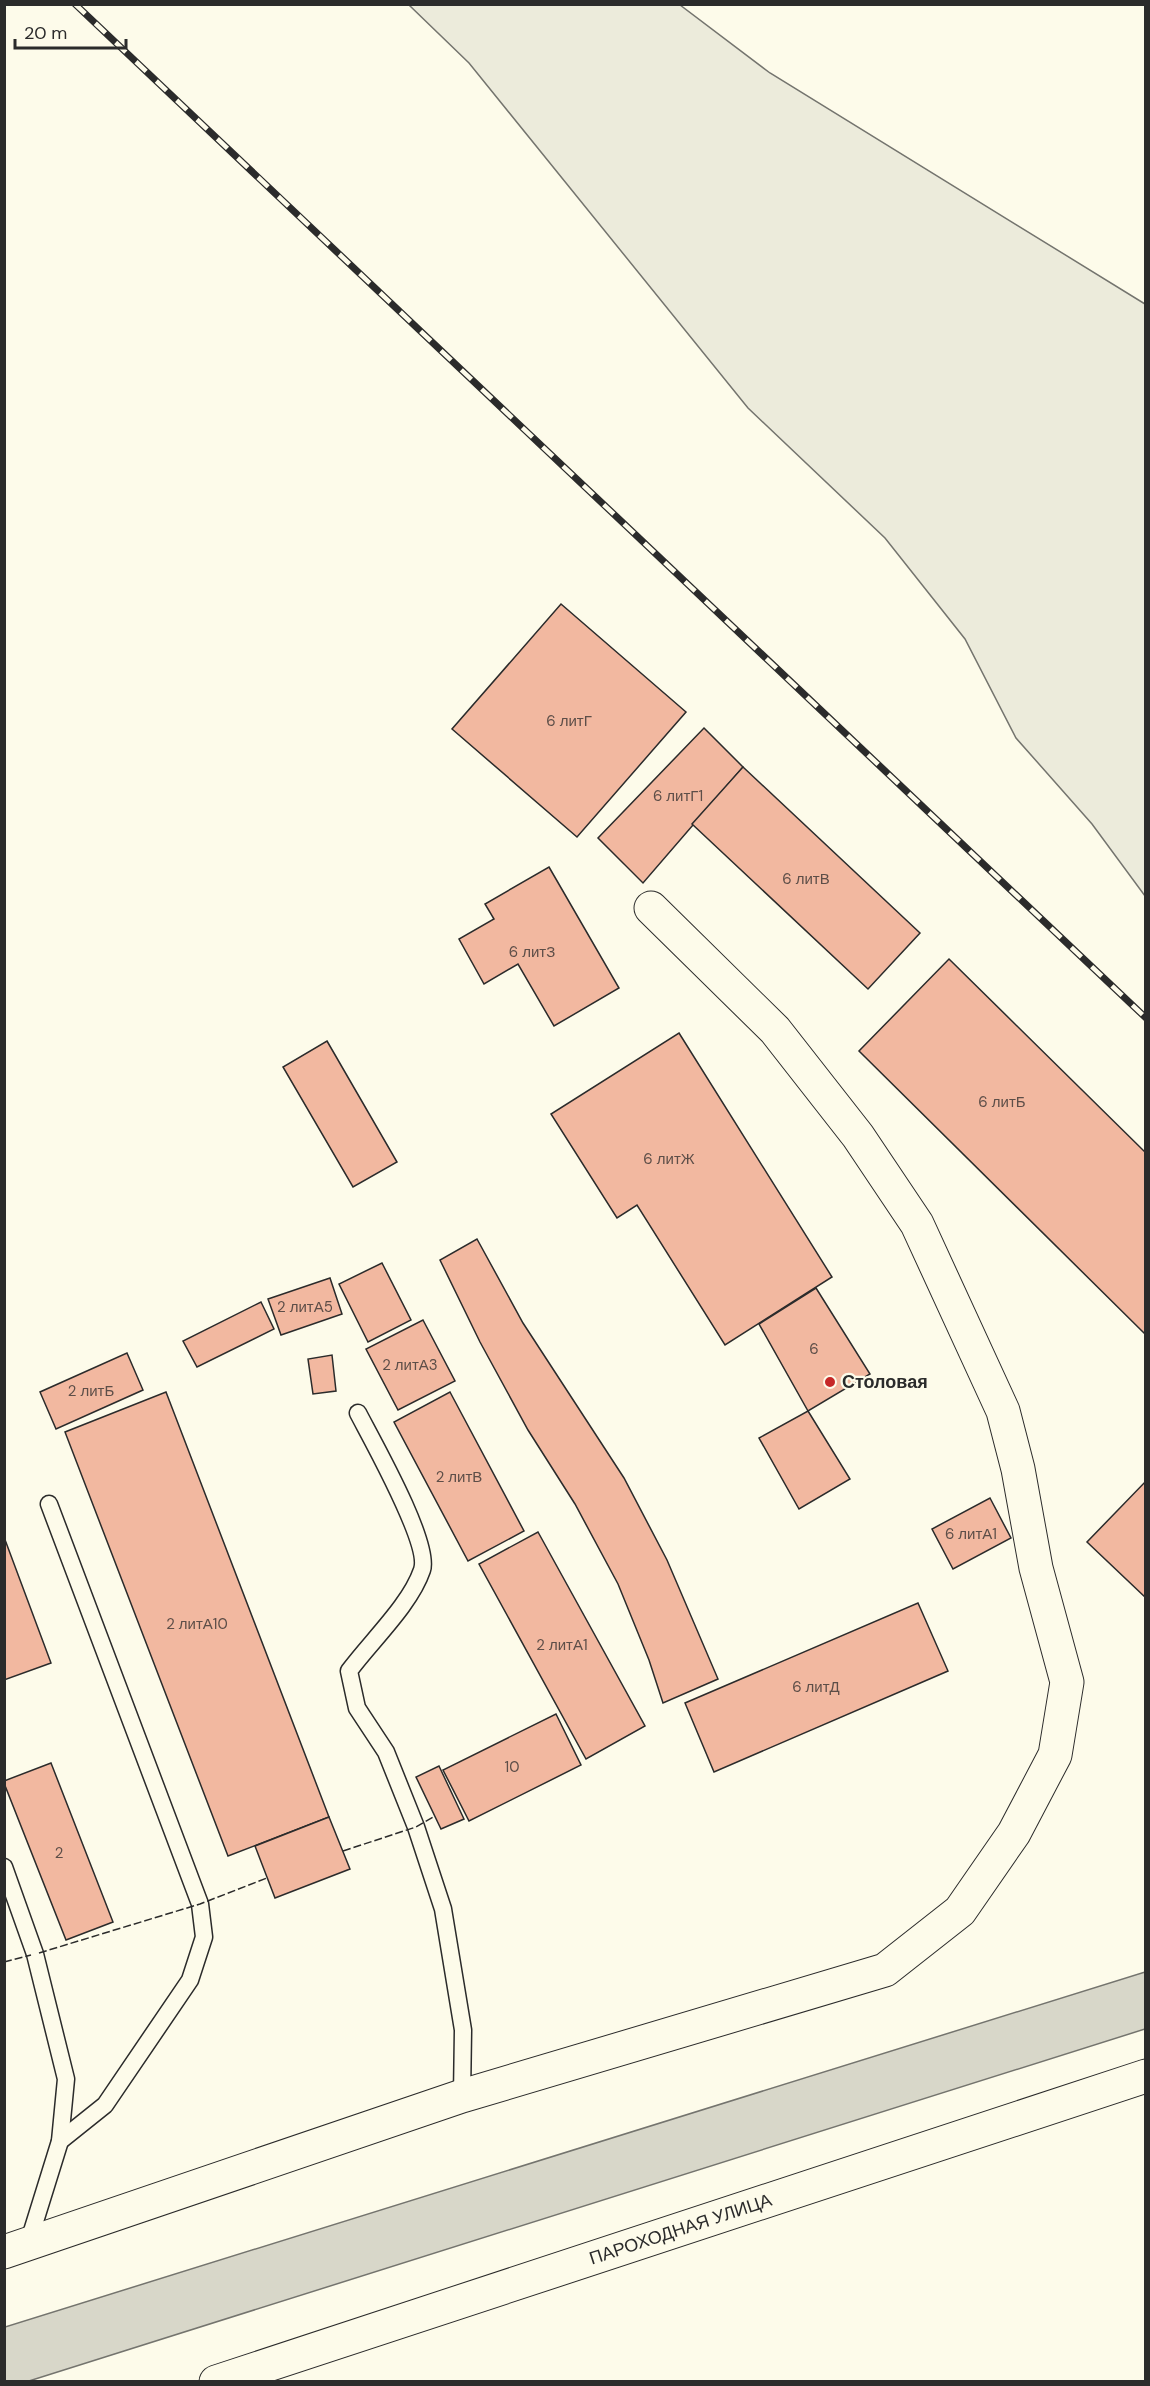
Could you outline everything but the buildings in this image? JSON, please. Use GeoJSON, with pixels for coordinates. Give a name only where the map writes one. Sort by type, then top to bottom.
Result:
{"type":"FeatureCollection","features":[{"type":"Feature","properties":{"kind":"street"},"geometry":{"type":"LineString","coordinates":[[16,2248],[462,2096],[885,1970],[960,1911],[1014,1833],[1055,1755],[1067,1682],[1036,1568],[1018,1469],[1003,1411],[917,1224],[858,1136],[775,1030],[651,908]]}},
{"type":"Feature","properties":{"kind":"street","name":"ПАРОХОДНАЯ УЛИЦА"},"geometry":{"type":"LineString","coordinates":[[216,2382],[1146,2076]]}},
{"type":"Feature","properties":{"kind":"lane"},"geometry":{"type":"LineString","coordinates":[[358,1413],[416,1526],[423,1567],[406,1601],[369,1644],[350,1671],[357,1708],[386,1752],[416,1827],[443,1910],[464,2030],[462,2096]]}},
{"type":"Feature","properties":{"kind":"lane"},"geometry":{"type":"LineString","coordinates":[[49,1504],[200,1904],[204,1934],[190,1980],[105,2105],[60,2140]]}},
{"type":"Feature","properties":{"kind":"lane"},"geometry":{"type":"LineString","coordinates":[[4,1867],[35,1954],[66,2079],[60,2140],[16,2248]]}},
{"type":"Feature","properties":{"kind":"shaded area"},"geometry":{"type":"Polygon","coordinates":[[[409,5],[680,5],[770,73],[1145,304],[1145,896],[1092,824],[1016,738],[965,639],[885,538],[748,408],[469,63],[409,5]]]}},
{"type":"Feature","properties":{"kind":"shaded area"},"geometry":{"type":"Polygon","coordinates":[[[1145,1972],[1145,2029],[29,2381],[5,2381],[5,2327],[1145,1972]]]}},
{"type":"Feature","properties":{"kind":"railway"},"geometry":{"type":"LineString","coordinates":[[75,4],[1146,1018]]}},
{"type":"Feature","properties":{"kind":"fence"},"geometry":{"type":"LineString","coordinates":[[343,1851],[416,1827],[435,1816]]}},
{"type":"Feature","properties":{"kind":"fence"},"geometry":{"type":"LineString","coordinates":[[39,1953],[200,1904],[267,1878]]}},
{"type":"Feature","properties":{"kind":"fence"},"geometry":{"type":"LineString","coordinates":[[4,1962],[31,1955]]}},
{"type":"Feature","properties":{"kind":"place","name":"Столовая"},"geometry":{"type":"Point","coordinates":[830,1382]}}]}
